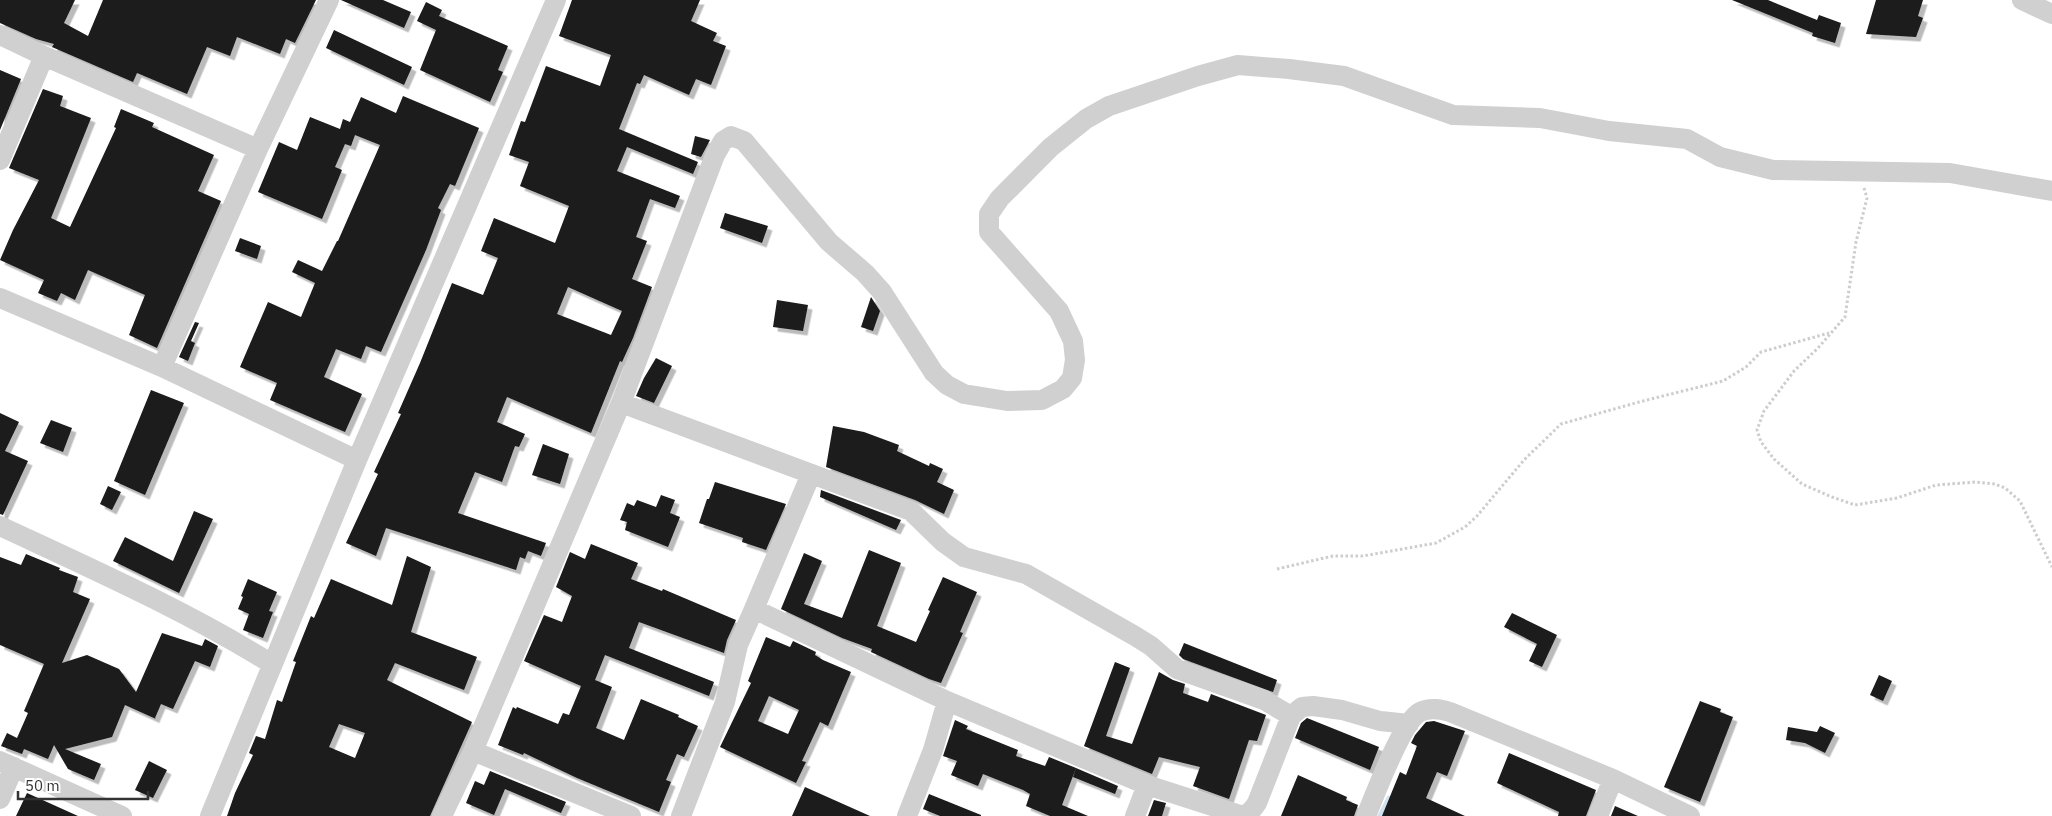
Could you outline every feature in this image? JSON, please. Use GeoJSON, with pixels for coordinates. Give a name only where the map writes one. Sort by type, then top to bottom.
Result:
{"type":"FeatureCollection","features":[{"type":"Feature","properties":{"kind":"street"},"geometry":{"type":"LineString","coordinates":[[162,367],[258,149],[329,0]]}},
{"type":"Feature","properties":{"kind":"street"},"geometry":{"type":"LineString","coordinates":[[210,816],[357,460],[556,0]]}},
{"type":"Feature","properties":{"kind":"street"},"geometry":{"type":"LineString","coordinates":[[2022,0],[2052,14]]}},
{"type":"Feature","properties":{"kind":"street"},"geometry":{"type":"LineString","coordinates":[[0,35],[258,149]]}},
{"type":"Feature","properties":{"kind":"street"},"geometry":{"type":"LineString","coordinates":[[0,160],[44,56]]}},
{"type":"Feature","properties":{"kind":"street"},"geometry":{"type":"LineString","coordinates":[[442,816],[473,751],[621,403],[715,155],[723,141],[731,136],[744,141],[829,242],[882,292],[934,373],[948,385],[964,394],[1007,401],[1042,400],[1063,390],[1072,378],[1075,360],[1073,342],[1059,311],[989,232],[989,214],[1000,198],[1051,147],[1086,119],[1109,106],[1238,66],[1289,69],[1344,76],[1453,115],[1540,118],[1609,131],[1687,140],[1720,157],[1773,170],[1950,173],[2052,191]]}},
{"type":"Feature","properties":{"kind":"street"},"geometry":{"type":"LineString","coordinates":[[0,298],[162,367],[357,460]]}},
{"type":"Feature","properties":{"kind":"street"},"geometry":{"type":"LineString","coordinates":[[621,403],[911,511],[943,542],[964,557],[1026,574],[1135,636],[1177,669],[1264,700],[1291,716]]}},
{"type":"Feature","properties":{"kind":"street"},"geometry":{"type":"LineString","coordinates":[[680,816],[725,702],[738,645],[811,474]]}},
{"type":"Feature","properties":{"kind":"street"},"geometry":{"type":"LineString","coordinates":[[0,526],[150,596],[222,633],[272,664]]}},
{"type":"Feature","properties":{"kind":"street"},"geometry":{"type":"LineString","coordinates":[[754,609],[947,700],[1147,785],[1240,815],[1245,815],[1252,811],[1257,803],[1291,716],[1302,708],[1312,706],[1342,710],[1380,721],[1409,724]]}},
{"type":"Feature","properties":{"kind":"street"},"geometry":{"type":"LineString","coordinates":[[907,816],[933,750],[947,700]]}},
{"type":"Feature","properties":{"kind":"street"},"geometry":{"type":"LineString","coordinates":[[1366,816],[1401,734],[1418,712],[1436,708],[1613,779],[1690,816]]}},
{"type":"Feature","properties":{"kind":"street"},"geometry":{"type":"LineString","coordinates":[[473,751],[632,816]]}},
{"type":"Feature","properties":{"kind":"street"},"geometry":{"type":"LineString","coordinates":[[0,799],[7,764],[122,816]]}},
{"type":"Feature","properties":{"kind":"street"},"geometry":{"type":"LineString","coordinates":[[1598,816],[1613,779]]}},
{"type":"Feature","properties":{"kind":"street"},"geometry":{"type":"LineString","coordinates":[[1134,816],[1147,785]]}},
{"type":"Feature","properties":{"kind":"path"},"geometry":{"type":"LineString","coordinates":[[1860,172],[1867,198],[1856,242],[1845,317],[1818,348],[1794,371],[1764,411],[1757,430],[1761,442],[1774,459],[1802,484],[1855,505],[1897,498],[1936,485],[1976,482],[1995,484],[2005,488],[2020,501],[2052,567]]}},
{"type":"Feature","properties":{"kind":"path"},"geometry":{"type":"LineString","coordinates":[[1277,569],[1333,556],[1363,556],[1436,543],[1465,527],[1477,516],[1524,460],[1561,424],[1639,402],[1723,382],[1746,367],[1761,352],[1830,333]]}},
{"type":"Feature","properties":{"kind":"building"},"geometry":{"type":"Polygon","coordinates":[[[0,0],[75,0],[64,23],[88,36],[103,0],[316,0],[295,43],[286,39],[280,54],[237,37],[230,56],[207,47],[187,94],[137,73],[133,82],[52,47],[54,44],[36,39],[0,23],[0,0]]]}},
{"type":"Feature","properties":{"kind":"building"},"geometry":{"type":"Polygon","coordinates":[[[341,0],[383,0],[411,12],[404,28],[341,0]]]}},
{"type":"Feature","properties":{"kind":"building"},"geometry":{"type":"Polygon","coordinates":[[[572,0],[700,0],[691,21],[717,33],[713,41],[726,46],[711,85],[696,79],[689,95],[644,75],[640,84],[637,83],[619,129],[698,162],[693,174],[627,147],[617,171],[680,196],[675,208],[650,199],[636,237],[647,241],[632,279],[652,287],[633,338],[622,362],[620,361],[591,433],[507,397],[497,422],[525,434],[519,447],[515,446],[502,482],[475,472],[458,513],[546,543],[541,556],[528,551],[525,559],[520,557],[516,570],[386,528],[376,556],[346,543],[378,474],[374,472],[401,414],[398,413],[452,283],[483,295],[498,258],[481,251],[494,218],[555,243],[569,206],[520,186],[529,162],[509,155],[521,121],[525,122],[546,66],[600,86],[611,55],[559,36],[572,0]],[[568,287],[557,314],[611,335],[622,311],[568,287]]]}},
{"type":"Feature","properties":{"kind":"building"},"geometry":{"type":"Polygon","coordinates":[[[1732,0],[1768,0],[1817,20],[1819,15],[1841,23],[1835,43],[1812,36],[1813,33],[1732,0]]]}},
{"type":"Feature","properties":{"kind":"building"},"geometry":{"type":"Polygon","coordinates":[[[1876,0],[1923,0],[1918,16],[1923,18],[1916,37],[1866,34],[1876,0]]]}},
{"type":"Feature","properties":{"kind":"building"},"geometry":{"type":"Polygon","coordinates":[[[426,2],[442,10],[439,16],[508,46],[498,70],[503,72],[490,102],[420,70],[436,30],[417,21],[426,2]]]}},
{"type":"Feature","properties":{"kind":"building"},"geometry":{"type":"Polygon","coordinates":[[[334,30],[412,67],[404,85],[326,48],[334,30]]]}},
{"type":"Feature","properties":{"kind":"building"},"geometry":{"type":"Polygon","coordinates":[[[0,70],[21,79],[0,130],[0,70]]]}},
{"type":"Feature","properties":{"kind":"building"},"geometry":{"type":"Polygon","coordinates":[[[43,89],[63,96],[60,106],[91,118],[51,218],[70,227],[116,128],[114,127],[121,109],[154,123],[152,127],[214,155],[198,191],[221,201],[157,348],[129,335],[145,295],[88,270],[75,300],[61,293],[57,301],[38,293],[44,280],[0,260],[39,180],[9,168],[43,89]]]}},
{"type":"Feature","properties":{"kind":"building"},"geometry":{"type":"Polygon","coordinates":[[[403,96],[479,128],[455,186],[450,184],[438,208],[441,210],[426,250],[381,352],[366,346],[361,359],[336,349],[324,377],[362,394],[345,432],[270,400],[277,383],[240,367],[268,302],[301,317],[315,283],[292,272],[298,260],[322,271],[338,241],[380,145],[355,135],[351,146],[345,144],[335,167],[342,170],[322,219],[258,192],[279,142],[297,150],[310,117],[340,129],[343,119],[350,122],[361,97],[396,113],[403,96]]]}},
{"type":"Feature","properties":{"kind":"building"},"geometry":{"type":"Polygon","coordinates":[[[695,136],[710,140],[701,157],[691,154],[695,136]]]}},
{"type":"Feature","properties":{"kind":"building"},"geometry":{"type":"Polygon","coordinates":[[[725,213],[768,226],[762,243],[720,228],[725,213]]]}},
{"type":"Feature","properties":{"kind":"building"},"geometry":{"type":"Polygon","coordinates":[[[240,238],[261,246],[257,259],[235,251],[240,238]]]}},
{"type":"Feature","properties":{"kind":"building"},"geometry":{"type":"Polygon","coordinates":[[[871,297],[880,311],[873,331],[861,327],[871,297]]]}},
{"type":"Feature","properties":{"kind":"building"},"geometry":{"type":"Polygon","coordinates":[[[777,300],[808,305],[803,331],[773,327],[777,300]]]}},
{"type":"Feature","properties":{"kind":"building"},"geometry":{"type":"Polygon","coordinates":[[[195,322],[199,323],[191,341],[195,343],[188,361],[179,357],[195,322]]]}},
{"type":"Feature","properties":{"kind":"building"},"geometry":{"type":"Polygon","coordinates":[[[656,358],[672,366],[654,403],[636,396],[656,358]]]}},
{"type":"Feature","properties":{"kind":"building"},"geometry":{"type":"Polygon","coordinates":[[[151,390],[184,403],[145,495],[114,481],[151,390]]]}},
{"type":"Feature","properties":{"kind":"building"},"geometry":{"type":"Polygon","coordinates":[[[0,413],[19,422],[5,451],[28,461],[3,515],[0,514],[0,413]]]}},
{"type":"Feature","properties":{"kind":"building"},"geometry":{"type":"Polygon","coordinates":[[[51,420],[72,428],[63,452],[40,443],[51,420]]]}},
{"type":"Feature","properties":{"kind":"building"},"geometry":{"type":"Polygon","coordinates":[[[833,426],[864,432],[899,445],[897,451],[929,466],[930,463],[943,469],[937,482],[954,490],[944,514],[915,500],[826,467],[833,426]]]}},
{"type":"Feature","properties":{"kind":"building"},"geometry":{"type":"Polygon","coordinates":[[[543,444],[569,454],[560,484],[532,475],[543,444]]]}},
{"type":"Feature","properties":{"kind":"building"},"geometry":{"type":"Polygon","coordinates":[[[715,482],[786,504],[766,550],[742,542],[743,538],[699,523],[715,482]]]}},
{"type":"Feature","properties":{"kind":"building"},"geometry":{"type":"Polygon","coordinates":[[[108,486],[121,492],[112,510],[100,504],[108,486]]]}},
{"type":"Feature","properties":{"kind":"building"},"geometry":{"type":"Polygon","coordinates":[[[821,490],[901,520],[896,530],[820,497],[821,490]]]}},
{"type":"Feature","properties":{"kind":"building"},"geometry":{"type":"Polygon","coordinates":[[[661,495],[675,500],[670,513],[680,517],[668,547],[625,530],[627,522],[620,520],[627,503],[634,506],[637,500],[656,507],[661,495]]]}},
{"type":"Feature","properties":{"kind":"building"},"geometry":{"type":"Polygon","coordinates":[[[194,511],[213,519],[179,593],[113,561],[125,537],[173,561],[194,511]]]}},
{"type":"Feature","properties":{"kind":"building"},"geometry":{"type":"Polygon","coordinates":[[[591,544],[638,563],[631,579],[662,591],[663,589],[736,620],[727,640],[724,653],[639,622],[629,648],[714,682],[709,696],[605,655],[595,680],[612,687],[596,728],[624,740],[641,699],[679,715],[678,717],[698,726],[684,757],[677,754],[666,780],[671,782],[659,812],[577,778],[524,753],[523,755],[498,745],[513,707],[558,724],[563,713],[569,715],[581,686],[524,661],[544,615],[562,622],[572,596],[556,587],[570,552],[585,559],[591,544]]]}},
{"type":"Feature","properties":{"kind":"building"},"geometry":{"type":"Polygon","coordinates":[[[869,550],[901,563],[877,626],[916,642],[943,577],[977,592],[960,632],[963,633],[941,683],[871,652],[872,649],[842,638],[781,609],[804,553],[822,561],[804,604],[842,618],[869,550]]]}},
{"type":"Feature","properties":{"kind":"building"},"geometry":{"type":"Polygon","coordinates":[[[26,554],[78,577],[73,592],[90,599],[62,663],[87,655],[119,669],[136,692],[162,633],[202,646],[205,639],[218,646],[210,667],[195,661],[173,709],[161,704],[156,719],[125,705],[112,737],[65,749],[101,764],[94,780],[68,769],[54,745],[48,759],[24,749],[22,754],[1,746],[7,733],[17,738],[28,713],[24,711],[44,664],[0,645],[0,557],[21,565],[26,554]]]}},
{"type":"Feature","properties":{"kind":"building"},"geometry":{"type":"Polygon","coordinates":[[[407,556],[431,567],[411,632],[477,657],[464,690],[395,663],[387,680],[472,722],[430,816],[227,816],[235,793],[253,755],[249,753],[256,736],[265,739],[277,700],[282,702],[296,662],[293,661],[311,616],[314,618],[331,579],[392,605],[407,556]],[[339,724],[329,747],[355,758],[365,733],[339,724]]]}},
{"type":"Feature","properties":{"kind":"building"},"geometry":{"type":"Polygon","coordinates":[[[248,579],[277,592],[269,611],[273,612],[263,638],[243,630],[249,614],[238,609],[248,579]]]}},
{"type":"Feature","properties":{"kind":"building"},"geometry":{"type":"Polygon","coordinates":[[[1512,613],[1557,635],[1542,667],[1529,661],[1537,644],[1504,627],[1512,613]]]}},
{"type":"Feature","properties":{"kind":"building"},"geometry":{"type":"Polygon","coordinates":[[[766,637],[790,647],[793,641],[816,652],[815,655],[823,660],[851,672],[828,726],[820,722],[802,761],[806,762],[796,783],[720,747],[751,683],[748,681],[766,637]],[[769,696],[758,721],[788,734],[799,710],[769,696]]]}},
{"type":"Feature","properties":{"kind":"building"},"geometry":{"type":"Polygon","coordinates":[[[1184,643],[1277,680],[1273,692],[1183,659],[1179,655],[1184,643]]]}},
{"type":"Feature","properties":{"kind":"building"},"geometry":{"type":"Polygon","coordinates":[[[1115,662],[1130,668],[1106,736],[1132,744],[1159,672],[1185,684],[1183,693],[1208,702],[1211,694],[1266,715],[1257,741],[1249,740],[1229,799],[1193,786],[1200,767],[1159,757],[1152,774],[1084,746],[1115,662]]]}},
{"type":"Feature","properties":{"kind":"building"},"geometry":{"type":"Polygon","coordinates":[[[1879,675],[1892,681],[1883,701],[1870,695],[1879,675]]]}},
{"type":"Feature","properties":{"kind":"building"},"geometry":{"type":"Polygon","coordinates":[[[1700,701],[1721,709],[1720,712],[1733,717],[1700,802],[1664,787],[1700,701]]]}},
{"type":"Feature","properties":{"kind":"building"},"geometry":{"type":"Polygon","coordinates":[[[1307,718],[1379,747],[1370,770],[1295,738],[1301,723],[1307,718]]]}},
{"type":"Feature","properties":{"kind":"building"},"geometry":{"type":"Polygon","coordinates":[[[955,720],[968,726],[966,729],[1018,750],[1016,756],[1045,766],[1049,757],[1076,768],[1062,805],[1088,816],[1050,816],[1026,806],[1030,794],[1023,790],[983,774],[978,786],[951,775],[957,761],[943,756],[955,720]]]}},
{"type":"Feature","properties":{"kind":"building"},"geometry":{"type":"Polygon","coordinates":[[[1434,721],[1465,731],[1447,776],[1437,772],[1426,798],[1465,816],[1382,816],[1400,772],[1406,775],[1417,746],[1411,743],[1415,735],[1426,722],[1434,721]]]}},
{"type":"Feature","properties":{"kind":"building"},"geometry":{"type":"Polygon","coordinates":[[[1820,726],[1835,733],[1825,753],[1805,743],[1786,740],[1788,727],[1817,732],[1820,726]]]}},
{"type":"Feature","properties":{"kind":"building"},"geometry":{"type":"Polygon","coordinates":[[[1509,753],[1596,790],[1586,816],[1558,816],[1559,812],[1497,783],[1509,753]]]}},
{"type":"Feature","properties":{"kind":"building"},"geometry":{"type":"Polygon","coordinates":[[[149,761],[167,770],[153,798],[135,790],[149,761]]]}},
{"type":"Feature","properties":{"kind":"building"},"geometry":{"type":"Polygon","coordinates":[[[1076,768],[1118,786],[1115,794],[1073,777],[1076,768]]]}},
{"type":"Feature","properties":{"kind":"building"},"geometry":{"type":"Polygon","coordinates":[[[490,771],[566,802],[561,813],[505,789],[494,815],[466,803],[475,781],[484,785],[490,771]]]}},
{"type":"Feature","properties":{"kind":"building"},"geometry":{"type":"Polygon","coordinates":[[[1298,775],[1347,797],[1346,800],[1358,805],[1354,816],[1281,816],[1298,775]]]}},
{"type":"Feature","properties":{"kind":"building"},"geometry":{"type":"Polygon","coordinates":[[[805,787],[870,816],[792,816],[805,787]]]}},
{"type":"Feature","properties":{"kind":"building"},"geometry":{"type":"Polygon","coordinates":[[[27,793],[78,816],[16,816],[27,793]]]}},
{"type":"Feature","properties":{"kind":"building"},"geometry":{"type":"Polygon","coordinates":[[[929,794],[981,816],[940,816],[923,809],[929,794]]]}},
{"type":"Feature","properties":{"kind":"building"},"geometry":{"type":"Polygon","coordinates":[[[1154,800],[1166,803],[1162,816],[1148,816],[1154,800]]]}},
{"type":"Feature","properties":{"kind":"building"},"geometry":{"type":"Polygon","coordinates":[[[1615,806],[1638,816],[1611,816],[1615,806]]]}},
{"type":"Feature","properties":{"kind":"waterway"},"geometry":{"type":"LineString","coordinates":[[1380,816],[1389,798]]}}]}
